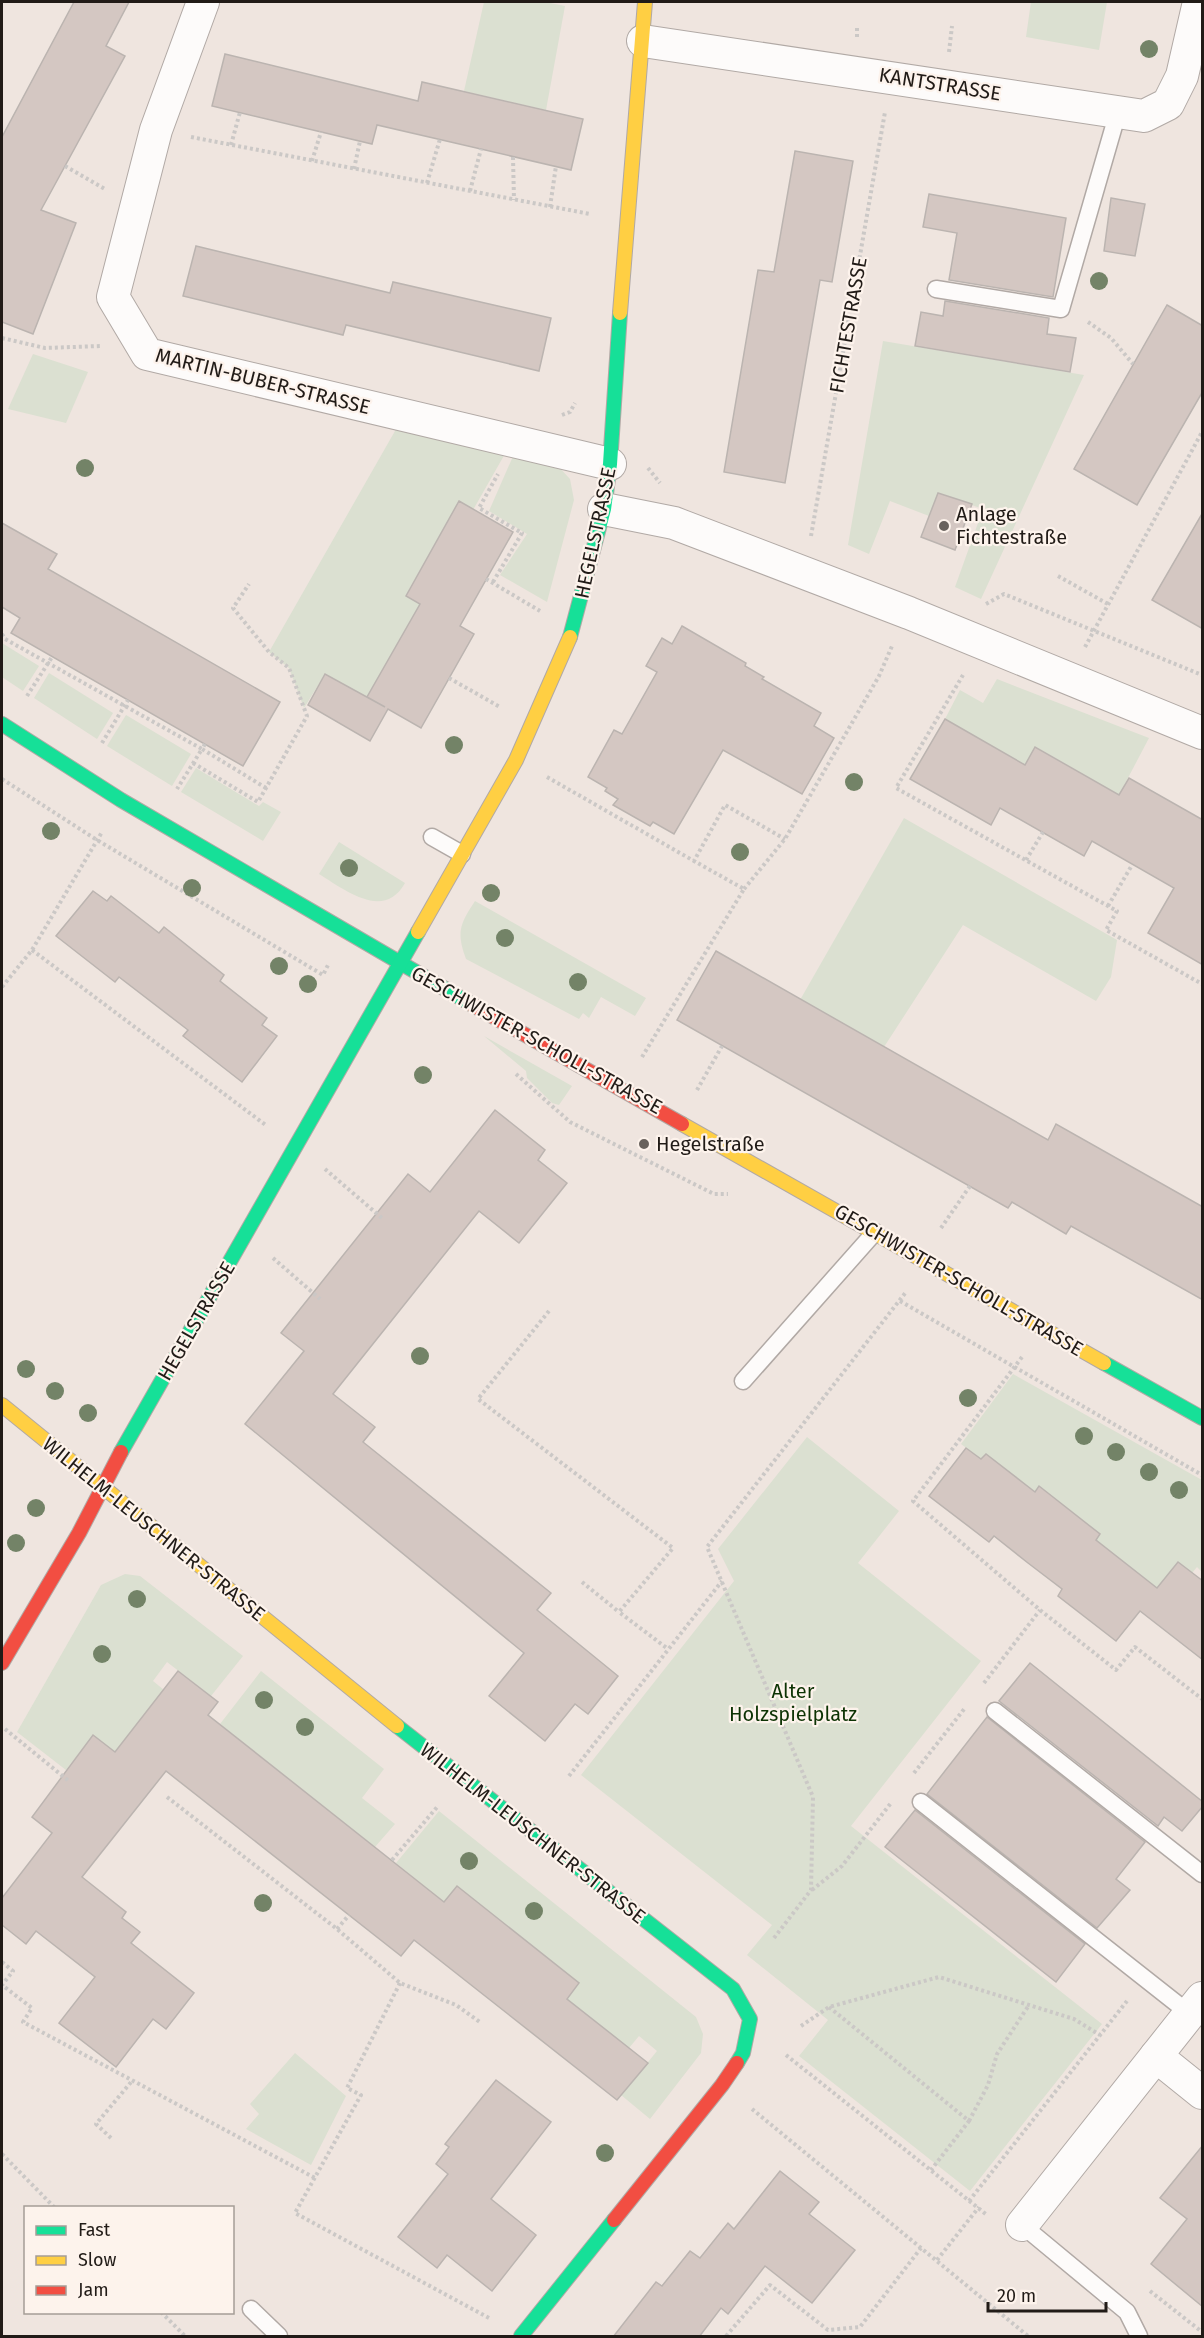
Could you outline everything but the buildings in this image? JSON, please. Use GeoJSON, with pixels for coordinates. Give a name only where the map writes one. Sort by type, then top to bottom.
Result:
{"type":"FeatureCollection","features":[{"type":"Feature","properties":{"kind":"street","name":"MARTIN-BUBER-STRASSE"},"geometry":{"type":"LineString","coordinates":[[203,2],[156,130],[113,297],[147,354],[610,464]]}},
{"type":"Feature","properties":{"kind":"street","name":"HEGELSTRASSE"},"geometry":{"type":"LineString","coordinates":[[2,1663],[103,1490],[137,1424],[516,760],[573,631],[604,509],[610,464],[626,222],[645,2]]}},
{"type":"Feature","properties":{"kind":"street","name":"KANTSTRASSE"},"geometry":{"type":"LineString","coordinates":[[643,40],[1144,116],[1168,104],[1182,76],[1196,43],[1199,2]]}},
{"type":"Feature","properties":{"kind":"street"},"geometry":{"type":"LineString","coordinates":[[604,509],[674,523],[909,614],[1203,733]]}},
{"type":"Feature","properties":{"kind":"street","name":"GESCHWISTER-SCHOLL-STRASSE"},"geometry":{"type":"LineString","coordinates":[[2,724],[120,800],[401,964],[1203,1418]]}},
{"type":"Feature","properties":{"kind":"street","name":"WILHELM-LEUSCHNER-STRASSE"},"geometry":{"type":"LineString","coordinates":[[2,1405],[103,1490],[459,1776],[733,1989],[750,2019],[743,2053],[722,2085],[521,2337]]}},
{"type":"Feature","properties":{"kind":"street"},"geometry":{"type":"LineString","coordinates":[[1022,2225],[1196,2006]]}},
{"type":"Feature","properties":{"kind":"street"},"geometry":{"type":"LineString","coordinates":[[1156,2056],[1203,2093]]}},
{"type":"Feature","properties":{"kind":"lane"},"geometry":{"type":"LineString","coordinates":[[936,289],[1061,309],[1118,112]]}},
{"type":"Feature","properties":{"kind":"lane"},"geometry":{"type":"LineString","coordinates":[[432,837],[462,854]]}},
{"type":"Feature","properties":{"kind":"lane"},"geometry":{"type":"LineString","coordinates":[[743,1381],[875,1232]]}},
{"type":"Feature","properties":{"kind":"lane"},"geometry":{"type":"LineString","coordinates":[[995,1711],[1203,1874]]}},
{"type":"Feature","properties":{"kind":"lane"},"geometry":{"type":"LineString","coordinates":[[921,1802],[1196,2006]]}},
{"type":"Feature","properties":{"kind":"lane"},"geometry":{"type":"LineString","coordinates":[[1022,2225],[1127,2312],[1139,2337]]}},
{"type":"Feature","properties":{"kind":"lane"},"geometry":{"type":"LineString","coordinates":[[251,2309],[279,2337]]}},
{"type":"Feature","properties":{"kind":"path","name":"FICHTESTRASSE"},"geometry":{"type":"LineString","coordinates":[[804,574],[892,76]]}},
{"type":"Feature","properties":{"kind":"path"},"geometry":{"type":"LineString","coordinates":[[231,145],[240,112]]}},
{"type":"Feature","properties":{"kind":"path"},"geometry":{"type":"LineString","coordinates":[[156,130],[626,222]]}},
{"type":"Feature","properties":{"kind":"path"},"geometry":{"type":"LineString","coordinates":[[312,161],[321,132]]}},
{"type":"Feature","properties":{"kind":"path"},"geometry":{"type":"LineString","coordinates":[[427,183],[440,139]]}},
{"type":"Feature","properties":{"kind":"path"},"geometry":{"type":"LineString","coordinates":[[354,169],[360,141]]}},
{"type":"Feature","properties":{"kind":"path"},"geometry":{"type":"LineString","coordinates":[[470,191],[481,149]]}},
{"type":"Feature","properties":{"kind":"path"},"geometry":{"type":"LineString","coordinates":[[513,157],[514,200]]}},
{"type":"Feature","properties":{"kind":"path"},"geometry":{"type":"LineString","coordinates":[[65,166],[110,191]]}},
{"type":"Feature","properties":{"kind":"path"},"geometry":{"type":"LineString","coordinates":[[550,207],[556,166]]}},
{"type":"Feature","properties":{"kind":"path"},"geometry":{"type":"LineString","coordinates":[[1082,319],[1111,338],[1133,364]]}},
{"type":"Feature","properties":{"kind":"path"},"geometry":{"type":"LineString","coordinates":[[2,338],[45,348],[141,345]]}},
{"type":"Feature","properties":{"kind":"path"},"geometry":{"type":"LineString","coordinates":[[553,418],[570,411],[579,396]]}},
{"type":"Feature","properties":{"kind":"path"},"geometry":{"type":"LineString","coordinates":[[1068,679],[1203,432]]}},
{"type":"Feature","properties":{"kind":"path"},"geometry":{"type":"LineString","coordinates":[[493,582],[522,533],[479,508],[513,441]]}},
{"type":"Feature","properties":{"kind":"path"},"geometry":{"type":"LineString","coordinates":[[811,537],[821,541]]}},
{"type":"Feature","properties":{"kind":"path"},"geometry":{"type":"LineString","coordinates":[[1058,576],[1107,604]]}},
{"type":"Feature","properties":{"kind":"path"},"geometry":{"type":"LineString","coordinates":[[486,579],[549,616]]}},
{"type":"Feature","properties":{"kind":"path"},"geometry":{"type":"LineString","coordinates":[[193,764],[258,802],[307,716],[289,668],[269,652],[233,608],[249,584]]}},
{"type":"Feature","properties":{"kind":"path"},"geometry":{"type":"LineString","coordinates":[[977,601],[987,605],[1004,594],[1092,632],[1203,675]]}},
{"type":"Feature","properties":{"kind":"path"},"geometry":{"type":"LineString","coordinates":[[624,1089],[654,1035],[744,889],[785,839],[879,676],[909,614]]}},
{"type":"Feature","properties":{"kind":"path"},"geometry":{"type":"LineString","coordinates":[[2,634],[5,639],[202,749],[266,788]]}},
{"type":"Feature","properties":{"kind":"path"},"geometry":{"type":"LineString","coordinates":[[979,642],[896,789],[1117,911],[1106,930],[1203,984]]}},
{"type":"Feature","properties":{"kind":"path"},"geometry":{"type":"LineString","coordinates":[[25,700],[52,657]]}},
{"type":"Feature","properties":{"kind":"path"},"geometry":{"type":"LineString","coordinates":[[449,678],[506,711]]}},
{"type":"Feature","properties":{"kind":"path"},"geometry":{"type":"LineString","coordinates":[[98,748],[128,700]]}},
{"type":"Feature","properties":{"kind":"path"},"geometry":{"type":"LineString","coordinates":[[174,795],[205,744]]}},
{"type":"Feature","properties":{"kind":"path"},"geometry":{"type":"LineString","coordinates":[[516,760],[744,889]]}},
{"type":"Feature","properties":{"kind":"path"},"geometry":{"type":"LineString","coordinates":[[2,779],[97,840],[323,975],[345,931]]}},
{"type":"Feature","properties":{"kind":"path"},"geometry":{"type":"LineString","coordinates":[[2,987],[32,950],[120,800]]}},
{"type":"Feature","properties":{"kind":"path"},"geometry":{"type":"LineString","coordinates":[[694,861],[724,805],[785,839]]}},
{"type":"Feature","properties":{"kind":"path"},"geometry":{"type":"LineString","coordinates":[[1026,860],[1043,832]]}},
{"type":"Feature","properties":{"kind":"path"},"geometry":{"type":"LineString","coordinates":[[1108,906],[1132,865]]}},
{"type":"Feature","properties":{"kind":"path"},"geometry":{"type":"LineString","coordinates":[[32,950],[271,1129]]}},
{"type":"Feature","properties":{"kind":"path"},"geometry":{"type":"LineString","coordinates":[[694,1094],[722,1046]]}},
{"type":"Feature","properties":{"kind":"path"},"geometry":{"type":"LineString","coordinates":[[519,1077],[570,1122],[714,1194],[732,1194]]}},
{"type":"Feature","properties":{"kind":"path"},"geometry":{"type":"LineString","coordinates":[[321,1165],[383,1220]]}},
{"type":"Feature","properties":{"kind":"path"},"geometry":{"type":"LineString","coordinates":[[936,1236],[970,1186]]}},
{"type":"Feature","properties":{"kind":"path"},"geometry":{"type":"LineString","coordinates":[[271,1256],[320,1299]]}},
{"type":"Feature","properties":{"kind":"path"},"geometry":{"type":"LineString","coordinates":[[811,1890],[813,1797],[707,1547],[929,1262]]}},
{"type":"Feature","properties":{"kind":"path"},"geometry":{"type":"LineString","coordinates":[[900,1300],[1013,1367],[1203,1474]]}},
{"type":"Feature","properties":{"kind":"path"},"geometry":{"type":"LineString","coordinates":[[549,1311],[478,1400],[673,1548],[619,1612]]}},
{"type":"Feature","properties":{"kind":"path"},"geometry":{"type":"LineString","coordinates":[[1043,1329],[913,1500],[1040,1610],[1116,1670],[1135,1647],[1203,1699]]}},
{"type":"Feature","properties":{"kind":"path"},"geometry":{"type":"LineString","coordinates":[[569,1776],[722,1581]]}},
{"type":"Feature","properties":{"kind":"path"},"geometry":{"type":"LineString","coordinates":[[582,1582],[668,1649]]}},
{"type":"Feature","properties":{"kind":"path"},"geometry":{"type":"LineString","coordinates":[[981,1687],[1040,1610]]}},
{"type":"Feature","properties":{"kind":"path"},"geometry":{"type":"LineString","coordinates":[[910,1779],[968,1705]]}},
{"type":"Feature","properties":{"kind":"path"},"geometry":{"type":"LineString","coordinates":[[5,1729],[70,1782]]}},
{"type":"Feature","properties":{"kind":"path"},"geometry":{"type":"LineString","coordinates":[[167,1797],[337,1929],[400,1983],[456,2005],[481,2023]]}},
{"type":"Feature","properties":{"kind":"path"},"geometry":{"type":"LineString","coordinates":[[774,1938],[811,1890],[842,1866],[896,1797]]}},
{"type":"Feature","properties":{"kind":"path"},"geometry":{"type":"LineString","coordinates":[[392,1860],[442,1800]]}},
{"type":"Feature","properties":{"kind":"path"},"geometry":{"type":"LineString","coordinates":[[337,1929],[349,1915]]}},
{"type":"Feature","properties":{"kind":"path"},"geometry":{"type":"LineString","coordinates":[[2,1962],[13,1971],[2,1984],[32,2008],[23,2022],[315,2178]]}},
{"type":"Feature","properties":{"kind":"path"},"geometry":{"type":"LineString","coordinates":[[801,2026],[829,2007],[939,1977],[1074,2019],[1100,2035]]}},
{"type":"Feature","properties":{"kind":"path"},"geometry":{"type":"LineString","coordinates":[[400,1983],[347,2088],[361,2095],[295,2213],[499,2323]]}},
{"type":"Feature","properties":{"kind":"path"},"geometry":{"type":"LineString","coordinates":[[969,2200],[1131,1996]]}},
{"type":"Feature","properties":{"kind":"path"},"geometry":{"type":"LineString","coordinates":[[931,2170],[969,2121],[988,2085],[997,2054],[1029,2005]]}},
{"type":"Feature","properties":{"kind":"path"},"geometry":{"type":"LineString","coordinates":[[829,2007],[969,2121]]}},
{"type":"Feature","properties":{"kind":"path"},"geometry":{"type":"LineString","coordinates":[[786,2055],[1014,2237],[1022,2225]]}},
{"type":"Feature","properties":{"kind":"path"},"geometry":{"type":"LineString","coordinates":[[111,2138],[96,2124],[132,2081]]}},
{"type":"Feature","properties":{"kind":"path"},"geometry":{"type":"LineString","coordinates":[[746,2104],[1028,2337]]}},
{"type":"Feature","properties":{"kind":"path"},"geometry":{"type":"LineString","coordinates":[[2,2154],[53,2206]]}},
{"type":"Feature","properties":{"kind":"path"},"geometry":{"type":"LineString","coordinates":[[937,2260],[979,2207]]}},
{"type":"Feature","properties":{"kind":"path"},"geometry":{"type":"LineString","coordinates":[[726,2337],[770,2285],[828,2330],[860,2327],[921,2248]]}},
{"type":"Feature","properties":{"kind":"path"},"geometry":{"type":"LineString","coordinates":[[162,2314],[185,2337]]}},
{"type":"Feature","properties":{"kind":"green space"},"geometry":{"type":"Polygon","coordinates":[[[484,2],[545,2],[565,6],[546,110],[464,91],[484,2]]]}},
{"type":"Feature","properties":{"kind":"green space"},"geometry":{"type":"Polygon","coordinates":[[[1031,2],[1107,2],[1099,50],[1026,37],[1031,2]]]}},
{"type":"Feature","properties":{"kind":"green space"},"geometry":{"type":"Polygon","coordinates":[[[883,341],[1084,375],[981,599],[955,587],[983,509],[938,493],[929,516],[890,501],[869,554],[848,545],[883,341]]]}},
{"type":"Feature","properties":{"kind":"green space"},"geometry":{"type":"Polygon","coordinates":[[[33,354],[88,372],[66,423],[8,409],[33,354]]]}},
{"type":"Feature","properties":{"kind":"green space"},"geometry":{"type":"Polygon","coordinates":[[[399,424],[506,452],[473,510],[459,501],[406,595],[420,604],[367,697],[325,674],[304,708],[289,668],[269,652],[399,424]]]}},
{"type":"Feature","properties":{"kind":"green space"},"geometry":{"type":"Polygon","coordinates":[[[514,454],[557,465],[570,479],[574,500],[547,602],[500,575],[527,534],[489,511],[514,454]]]}},
{"type":"Feature","properties":{"kind":"green space"},"geometry":{"type":"Polygon","coordinates":[[[2,643],[39,666],[23,691],[2,677],[2,643]]]}},
{"type":"Feature","properties":{"kind":"green space"},"geometry":{"type":"Polygon","coordinates":[[[49,673],[113,713],[97,739],[34,698],[49,673]]]}},
{"type":"Feature","properties":{"kind":"green space"},"geometry":{"type":"Polygon","coordinates":[[[997,679],[1149,738],[1119,795],[1036,747],[1025,765],[945,719],[960,690],[983,703],[997,679]]]}},
{"type":"Feature","properties":{"kind":"green space"},"geometry":{"type":"Polygon","coordinates":[[[126,715],[191,754],[172,786],[107,746],[126,715]]]}},
{"type":"Feature","properties":{"kind":"green space"},"geometry":{"type":"Polygon","coordinates":[[[196,768],[259,806],[263,802],[281,812],[263,841],[181,792],[196,768]]]}},
{"type":"Feature","properties":{"kind":"green space"},"geometry":{"type":"Polygon","coordinates":[[[904,818],[1117,940],[1111,977],[1096,1001],[963,925],[884,1047],[800,1000],[904,818]]]}},
{"type":"Feature","properties":{"kind":"green space"},"geometry":{"type":"Polygon","coordinates":[[[339,842],[405,883],[396,894],[386,900],[375,901],[364,899],[340,888],[319,874],[339,842]]]}},
{"type":"Feature","properties":{"kind":"green space"},"geometry":{"type":"Polygon","coordinates":[[[475,901],[646,998],[635,1016],[601,997],[589,1018],[583,1013],[579,1019],[466,959],[460,935],[463,922],[475,901]]]}},
{"type":"Feature","properties":{"kind":"green space"},"geometry":{"type":"Polygon","coordinates":[[[484,1036],[572,1086],[559,1105],[552,1103],[527,1078],[526,1071],[484,1036]]]}},
{"type":"Feature","properties":{"kind":"green space"},"geometry":{"type":"Polygon","coordinates":[[[1013,1374],[1202,1480],[1202,1572],[1197,1567],[1192,1573],[1153,1594],[1143,1577],[1096,1540],[1100,1534],[1039,1487],[1035,1492],[986,1454],[981,1459],[961,1444],[1013,1374]]]}},
{"type":"Feature","properties":{"kind":"green space","name":"Alter Holzspielplatz"},"geometry":{"type":"Polygon","coordinates":[[[807,1437],[899,1511],[858,1563],[981,1661],[851,1826],[1102,2024],[970,2191],[799,2056],[828,2020],[747,1955],[772,1925],[581,1775],[734,1581],[718,1549],[807,1437]]]}},
{"type":"Feature","properties":{"kind":"green space"},"geometry":{"type":"Polygon","coordinates":[[[125,1574],[140,1576],[243,1656],[211,1696],[167,1662],[153,1681],[164,1690],[115,1752],[93,1735],[66,1770],[17,1732],[101,1585],[125,1574]]]}},
{"type":"Feature","properties":{"kind":"green space"},"geometry":{"type":"Polygon","coordinates":[[[261,1671],[384,1769],[362,1798],[395,1824],[375,1847],[220,1724],[261,1671]]]}},
{"type":"Feature","properties":{"kind":"green space"},"geometry":{"type":"Polygon","coordinates":[[[439,1811],[696,2017],[703,2034],[701,2053],[650,2119],[621,2095],[657,2051],[639,2036],[629,2048],[567,1999],[579,1983],[457,1886],[444,1902],[396,1863],[439,1811]]]}},
{"type":"Feature","properties":{"kind":"green space"},"geometry":{"type":"Polygon","coordinates":[[[295,2053],[346,2096],[311,2165],[246,2129],[259,2114],[250,2104],[295,2053]]]}},
{"type":"Feature","properties":{"kind":"traffic: fast"},"geometry":{"type":"LineString","coordinates":[[570,637],[604,509],[610,464],[620,313]]}},
{"type":"Feature","properties":{"kind":"traffic: fast"},"geometry":{"type":"LineString","coordinates":[[2,724],[121,800],[471,1004]]}},
{"type":"Feature","properties":{"kind":"traffic: fast"},"geometry":{"type":"LineString","coordinates":[[121,1452],[418,932]]}},
{"type":"Feature","properties":{"kind":"traffic: fast"},"geometry":{"type":"LineString","coordinates":[[1104,1363],[1202,1418]]}},
{"type":"Feature","properties":{"kind":"traffic: fast"},"geometry":{"type":"LineString","coordinates":[[397,1726],[733,1989],[750,2019],[743,2053],[737,2063]]}},
{"type":"Feature","properties":{"kind":"traffic: fast"},"geometry":{"type":"LineString","coordinates":[[521,2336],[614,2220]]}},
{"type":"Feature","properties":{"kind":"traffic: slow"},"geometry":{"type":"LineString","coordinates":[[620,313],[645,2]]}},
{"type":"Feature","properties":{"kind":"traffic: slow"},"geometry":{"type":"LineString","coordinates":[[418,932],[516,760],[570,637]]}},
{"type":"Feature","properties":{"kind":"traffic: slow"},"geometry":{"type":"LineString","coordinates":[[682,1124],[1104,1363]]}},
{"type":"Feature","properties":{"kind":"traffic: slow"},"geometry":{"type":"LineString","coordinates":[[2,1405],[397,1726]]}},
{"type":"Feature","properties":{"kind":"traffic: jam"},"geometry":{"type":"LineString","coordinates":[[471,1004],[682,1124]]}},
{"type":"Feature","properties":{"kind":"traffic: jam"},"geometry":{"type":"LineString","coordinates":[[2,1663],[79,1533],[121,1452]]}},
{"type":"Feature","properties":{"kind":"traffic: jam"},"geometry":{"type":"LineString","coordinates":[[614,2220],[737,2063]]}},
{"type":"Feature","properties":{"kind":"place","name":"Anlage Fichtestraße"},"geometry":{"type":"Point","coordinates":[944,526]}},
{"type":"Feature","properties":{"kind":"place","name":"Hegelstraße"},"geometry":{"type":"Point","coordinates":[644,1144]}}]}
